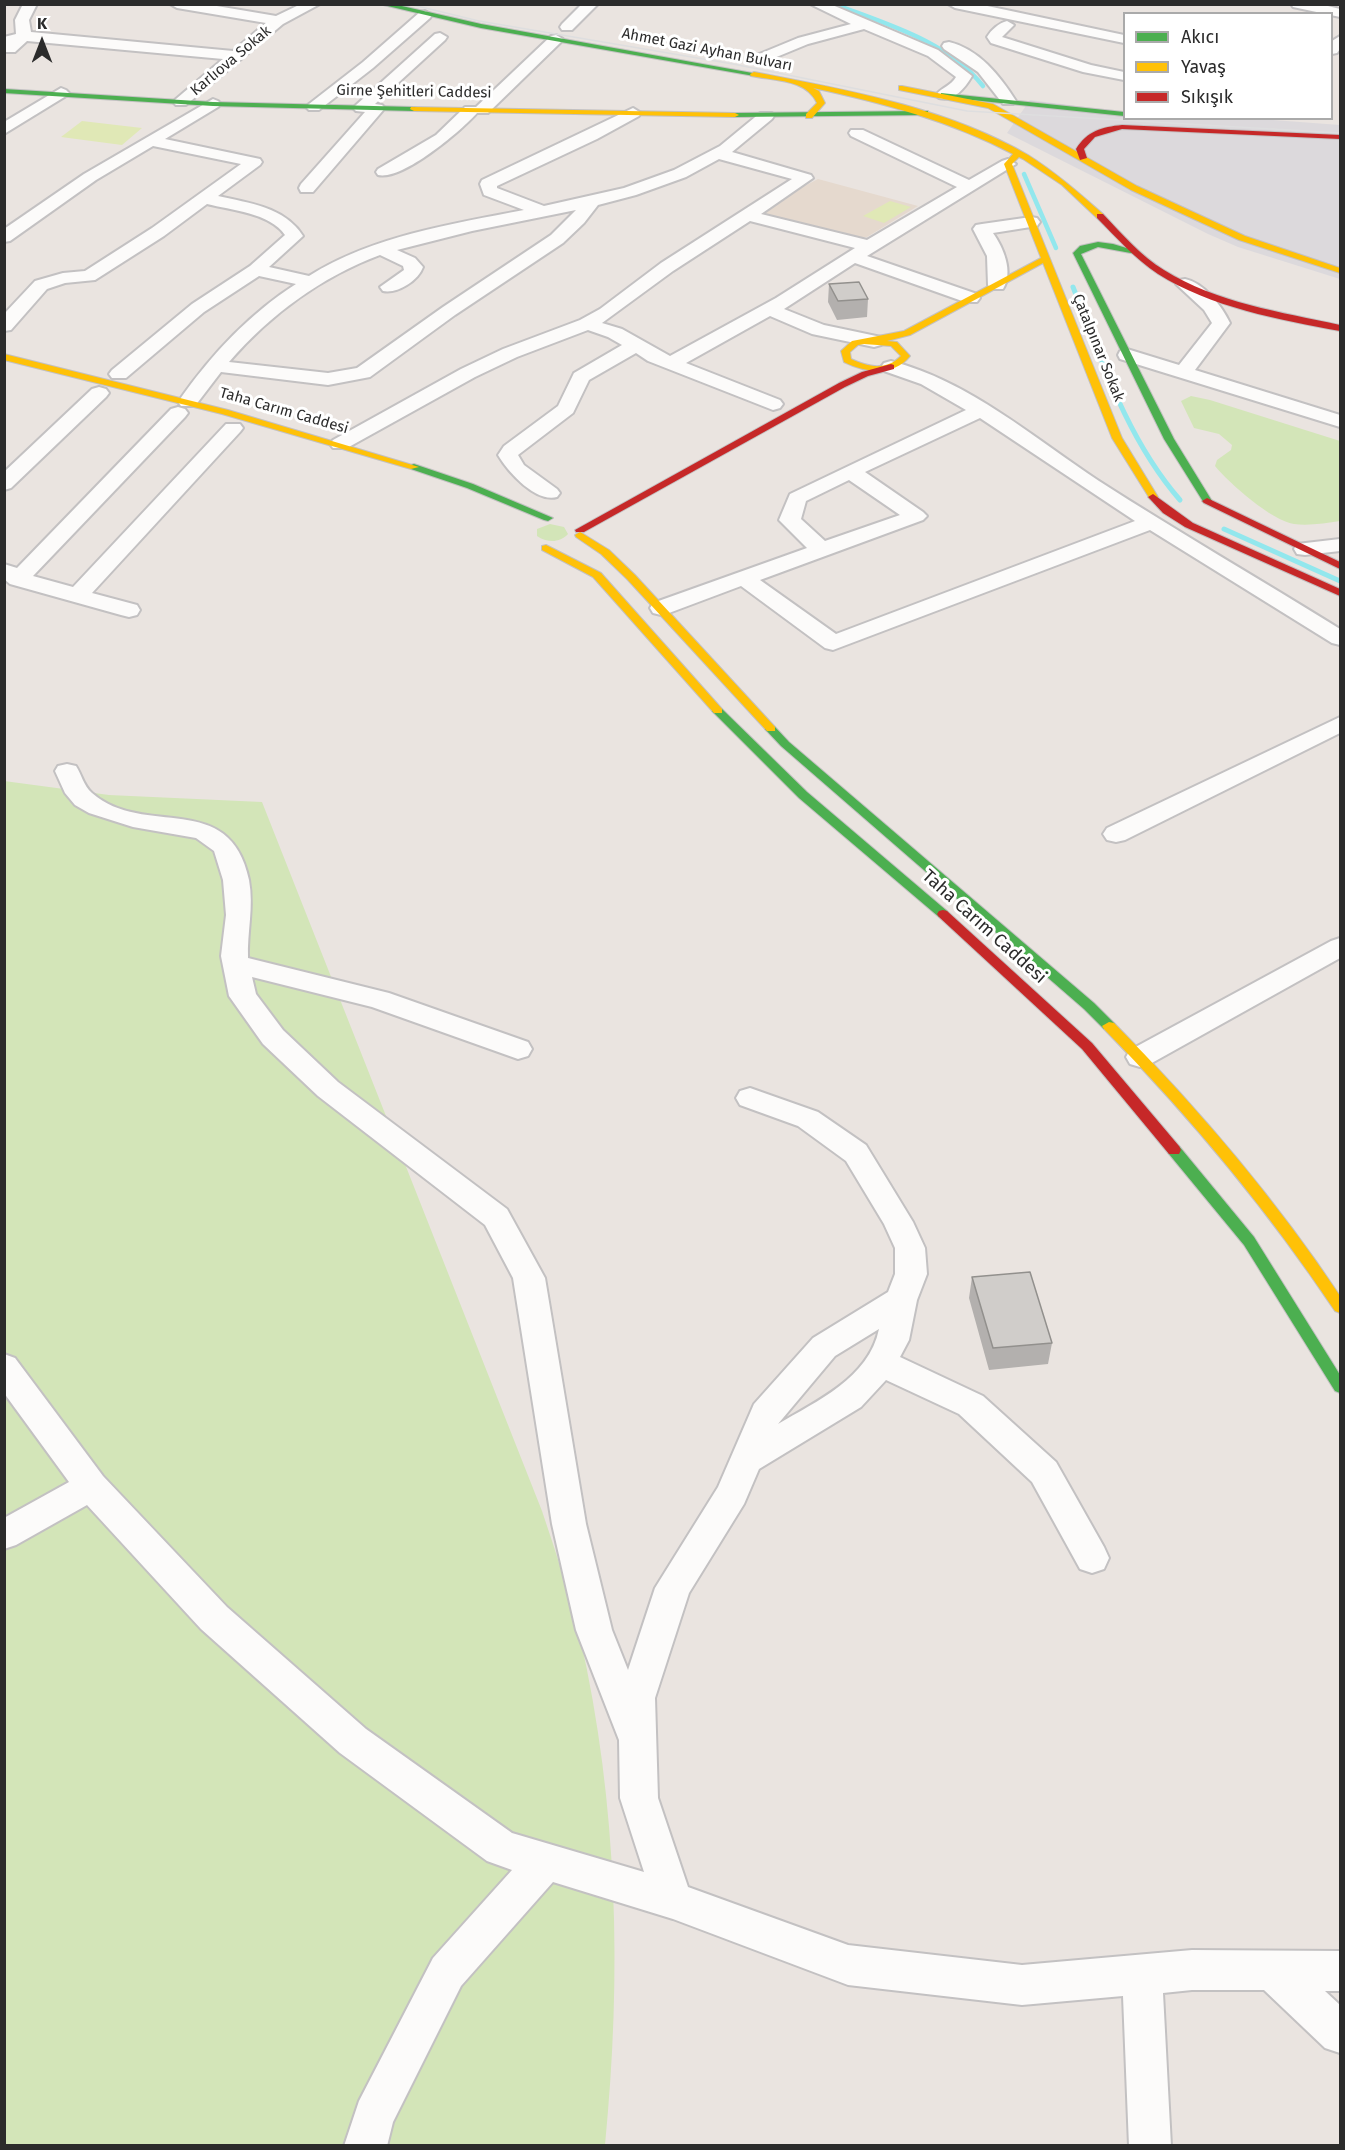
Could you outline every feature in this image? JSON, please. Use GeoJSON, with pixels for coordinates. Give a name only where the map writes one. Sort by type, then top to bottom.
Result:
{"type":"FeatureCollection","features":[{"type":"Feature","properties":{"kind":"main road","name":"Ahmet Gazi Ayhan Bulvarı"},"geometry":{"type":"LineString","coordinates":[[382,4],[464,24],[804,84],[918,110],[971,130],[1013,159],[1038,163],[1069,175],[1136,252],[1164,273],[1185,284],[1231,300],[1341,328]]}},
{"type":"Feature","properties":{"kind":"main road"},"geometry":{"type":"LineString","coordinates":[[504,16],[590,31]]}},
{"type":"Feature","properties":{"kind":"main road","name":"Ahmet Gazi Ayhan Bulvarı"},"geometry":{"type":"LineString","coordinates":[[752,59],[823,73]]}},
{"type":"Feature","properties":{"kind":"main road"},"geometry":{"type":"LineString","coordinates":[[804,84],[816,93],[821,103],[809,116]]}},
{"type":"Feature","properties":{"kind":"main road"},"geometry":{"type":"LineString","coordinates":[[889,85],[990,106],[1134,188],[1242,238],[1341,271]]}},
{"type":"Feature","properties":{"kind":"main road","name":"Girne Şehitleri Caddesi"},"geometry":{"type":"LineString","coordinates":[[4,91],[213,104],[314,107],[766,116],[824,115],[875,108],[918,110]]}},
{"type":"Feature","properties":{"kind":"main road"},"geometry":{"type":"LineString","coordinates":[[918,110],[944,95],[1123,114]]}},
{"type":"Feature","properties":{"kind":"main road"},"geometry":{"type":"LineString","coordinates":[[918,110],[978,121],[1055,142]]}},
{"type":"Feature","properties":{"kind":"main road"},"geometry":{"type":"LineString","coordinates":[[1234,120],[1341,126]]}},
{"type":"Feature","properties":{"kind":"main road"},"geometry":{"type":"LineString","coordinates":[[1089,161],[1080,149],[1087,138],[1098,132],[1122,127],[1341,137]]}},
{"type":"Feature","properties":{"kind":"main road","name":"Ahmet Gazi Ayhan Bulvarı"},"geometry":{"type":"LineString","coordinates":[[1013,159],[1048,152],[1054,148],[1055,142]]}},
{"type":"Feature","properties":{"kind":"main road","name":"Çatalpınar Sokak"},"geometry":{"type":"LineString","coordinates":[[1013,159],[1031,222],[1045,259],[1048,280],[1126,456],[1159,503],[1177,518],[1201,522]]}},
{"type":"Feature","properties":{"kind":"main road"},"geometry":{"type":"LineString","coordinates":[[1069,175],[1089,161]]}},
{"type":"Feature","properties":{"kind":"main road","name":"Çatalpınar Sokak"},"geometry":{"type":"LineString","coordinates":[[1136,252],[1100,244],[1083,247],[1077,253],[1169,439],[1201,522]]}},
{"type":"Feature","properties":{"kind":"main road"},"geometry":{"type":"LineString","coordinates":[[834,372],[844,363],[844,355],[849,346],[907,333],[1045,259]]}},
{"type":"Feature","properties":{"kind":"main road"},"geometry":{"type":"LineString","coordinates":[[546,548],[572,543],[580,533],[842,385],[865,374],[904,361],[910,349],[874,340]]}},
{"type":"Feature","properties":{"kind":"main road"},"geometry":{"type":"LineString","coordinates":[[844,355],[847,360],[861,367],[891,367]]}},
{"type":"Feature","properties":{"kind":"main road","name":"Taha Carım Caddesi"},"geometry":{"type":"LineString","coordinates":[[4,357],[183,408],[232,428],[362,467]]}},
{"type":"Feature","properties":{"kind":"main road","name":"Taha Carım Caddesi"},"geometry":{"type":"LineString","coordinates":[[4,371],[99,393],[183,408],[340,444],[445,477],[560,519],[580,533],[604,552],[661,608],[785,744],[1089,1006],[1140,1057],[1239,1169],[1285,1227],[1341,1307]]}},
{"type":"Feature","properties":{"kind":"main road"},"geometry":{"type":"LineString","coordinates":[[756,414],[779,402]]}},
{"type":"Feature","properties":{"kind":"main road"},"geometry":{"type":"LineString","coordinates":[[526,526],[560,519]]}},
{"type":"Feature","properties":{"kind":"main road"},"geometry":{"type":"LineString","coordinates":[[1201,522],[1305,549],[1341,566]]}},
{"type":"Feature","properties":{"kind":"main road"},"geometry":{"type":"LineString","coordinates":[[1201,522],[1341,593]]}},
{"type":"Feature","properties":{"kind":"main road","name":"Taha Carım Caddesi"},"geometry":{"type":"LineString","coordinates":[[530,543],[546,548],[597,575],[717,710],[803,795],[931,902],[1087,1046],[1250,1241],[1341,1387]]}},
{"type":"Feature","properties":{"kind":"street"},"geometry":{"type":"LineString","coordinates":[[24,36],[22,20],[30,4]]}},
{"type":"Feature","properties":{"kind":"street"},"geometry":{"type":"LineString","coordinates":[[177,4],[278,21]]}},
{"type":"Feature","properties":{"kind":"street","name":"Karlıova Sokak"},"geometry":{"type":"LineString","coordinates":[[182,102],[278,21],[312,4]]}},
{"type":"Feature","properties":{"kind":"street"},"geometry":{"type":"LineString","coordinates":[[567,27],[591,4]]}},
{"type":"Feature","properties":{"kind":"street"},"geometry":{"type":"LineString","coordinates":[[817,4],[933,53],[964,75],[959,86],[944,95]]}},
{"type":"Feature","properties":{"kind":"street"},"geometry":{"type":"LineString","coordinates":[[853,4],[961,52],[991,74],[1008,100]]}},
{"type":"Feature","properties":{"kind":"street"},"geometry":{"type":"LineString","coordinates":[[955,4],[1123,39]]}},
{"type":"Feature","properties":{"kind":"street"},"geometry":{"type":"LineString","coordinates":[[1298,4],[1341,13]]}},
{"type":"Feature","properties":{"kind":"street"},"geometry":{"type":"LineString","coordinates":[[314,107],[368,65],[425,15]]}},
{"type":"Feature","properties":{"kind":"street"},"geometry":{"type":"LineString","coordinates":[[752,59],[803,41],[866,24]]}},
{"type":"Feature","properties":{"kind":"street"},"geometry":{"type":"LineString","coordinates":[[1007,25],[994,37],[996,40],[1088,69],[1123,76]]}},
{"type":"Feature","properties":{"kind":"street"},"geometry":{"type":"LineString","coordinates":[[4,54],[24,36]]}},
{"type":"Feature","properties":{"kind":"street"},"geometry":{"type":"LineString","coordinates":[[4,42],[24,36],[237,56]]}},
{"type":"Feature","properties":{"kind":"street"},"geometry":{"type":"LineString","coordinates":[[307,188],[369,108],[440,37]]}},
{"type":"Feature","properties":{"kind":"street"},"geometry":{"type":"LineString","coordinates":[[384,172],[432,146],[556,39]]}},
{"type":"Feature","properties":{"kind":"street"},"geometry":{"type":"LineString","coordinates":[[4,129],[61,93]]}},
{"type":"Feature","properties":{"kind":"street"},"geometry":{"type":"LineString","coordinates":[[4,237],[90,177],[213,104]]}},
{"type":"Feature","properties":{"kind":"street"},"geometry":{"type":"LineString","coordinates":[[541,211],[490,191],[488,184],[591,136],[633,113]]}},
{"type":"Feature","properties":{"kind":"street"},"geometry":{"type":"LineString","coordinates":[[129,610],[11,574],[183,408],[215,366],[264,318],[341,264],[426,235],[593,200],[660,180],[717,153],[744,136],[766,116]]}},
{"type":"Feature","properties":{"kind":"street"},"geometry":{"type":"LineString","coordinates":[[857,133],[970,187]]}},
{"type":"Feature","properties":{"kind":"street"},"geometry":{"type":"LineString","coordinates":[[4,326],[41,285],[55,279],[88,276],[158,232],[254,162],[151,141]]}},
{"type":"Feature","properties":{"kind":"street"},"geometry":{"type":"LineString","coordinates":[[340,444],[468,373],[510,353],[587,324],[745,215],[805,178],[717,153]]}},
{"type":"Feature","properties":{"kind":"street"},"geometry":{"type":"LineString","coordinates":[[671,363],[769,309],[1013,159]]}},
{"type":"Feature","properties":{"kind":"street"},"geometry":{"type":"LineString","coordinates":[[118,374],[198,308],[256,270],[294,236],[291,228],[276,218],[204,198]]}},
{"type":"Feature","properties":{"kind":"street"},"geometry":{"type":"LineString","coordinates":[[215,366],[328,379],[363,373],[449,311],[556,239],[578,219],[593,200]]}},
{"type":"Feature","properties":{"kind":"street"},"geometry":{"type":"LineString","coordinates":[[745,215],[870,246]]}},
{"type":"Feature","properties":{"kind":"street"},"geometry":{"type":"LineString","coordinates":[[996,285],[998,262],[992,244],[982,229],[1031,222]]}},
{"type":"Feature","properties":{"kind":"street"},"geometry":{"type":"LineString","coordinates":[[380,249],[409,262],[414,267],[412,273],[389,287]]}},
{"type":"Feature","properties":{"kind":"street"},"geometry":{"type":"LineString","coordinates":[[853,257],[971,298]]}},
{"type":"Feature","properties":{"kind":"street"},"geometry":{"type":"LineString","coordinates":[[256,270],[313,282]]}},
{"type":"Feature","properties":{"kind":"street"},"geometry":{"type":"LineString","coordinates":[[1183,373],[1221,324],[1218,314],[1207,301],[1185,284]]}},
{"type":"Feature","properties":{"kind":"street"},"geometry":{"type":"LineString","coordinates":[[769,309],[819,330],[874,340]]}},
{"type":"Feature","properties":{"kind":"street"},"geometry":{"type":"LineString","coordinates":[[587,324],[615,333],[655,357],[779,402]]}},
{"type":"Feature","properties":{"kind":"street"},"geometry":{"type":"LineString","coordinates":[[819,330],[844,355]]}},
{"type":"Feature","properties":{"kind":"street"},"geometry":{"type":"LineString","coordinates":[[550,493],[516,469],[508,455],[511,450],[566,409],[581,377],[609,359],[638,345]]}},
{"type":"Feature","properties":{"kind":"street"},"geometry":{"type":"LineString","coordinates":[[910,349],[928,380]]}},
{"type":"Feature","properties":{"kind":"street"},"geometry":{"type":"LineString","coordinates":[[1127,355],[1341,420]]}},
{"type":"Feature","properties":{"kind":"street"},"geometry":{"type":"LineString","coordinates":[[891,367],[928,380],[981,410],[1151,522]]}},
{"type":"Feature","properties":{"kind":"street"},"geometry":{"type":"LineString","coordinates":[[4,484],[99,393]]}},
{"type":"Feature","properties":{"kind":"street"},"geometry":{"type":"LineString","coordinates":[[822,550],[790,520],[797,498],[981,410]]}},
{"type":"Feature","properties":{"kind":"street"},"geometry":{"type":"LineString","coordinates":[[77,596],[232,428]]}},
{"type":"Feature","properties":{"kind":"street"},"geometry":{"type":"LineString","coordinates":[[661,608],[915,516],[850,471]]}},
{"type":"Feature","properties":{"kind":"street"},"geometry":{"type":"LineString","coordinates":[[744,578],[833,643],[1151,522],[1201,522],[1341,638]]}},
{"type":"Feature","properties":{"kind":"street"},"geometry":{"type":"LineString","coordinates":[[1305,549],[1341,545]]}},
{"type":"Feature","properties":{"kind":"street"},"geometry":{"type":"LineString","coordinates":[[1116,834],[1341,724]]}},
{"type":"Feature","properties":{"kind":"street"},"geometry":{"type":"LineString","coordinates":[[67,771],[74,789],[91,804],[117,815],[204,832],[217,839],[226,848],[236,880],[239,915],[234,956],[243,996],[273,1037],[328,1089],[496,1217],[529,1278],[569,1524],[594,1630],[638,1740]]}},
{"type":"Feature","properties":{"kind":"street"},"geometry":{"type":"LineString","coordinates":[[1140,1057],[1341,947]]}},
{"type":"Feature","properties":{"kind":"street"},"geometry":{"type":"LineString","coordinates":[[236,964],[379,1000],[518,1049]]}},
{"type":"Feature","properties":{"kind":"street"},"geometry":{"type":"LineString","coordinates":[[746,1460],[849,1398],[871,1377],[892,1340],[901,1300],[911,1274],[910,1248],[898,1222],[856,1153],[808,1119],[750,1098]]}},
{"type":"Feature","properties":{"kind":"street"},"geometry":{"type":"LineString","coordinates":[[673,1900],[639,1798],[637,1698],[673,1588],[732,1494],[766,1413],[824,1347],[901,1300]]}},
{"type":"Feature","properties":{"kind":"street"},"geometry":{"type":"LineString","coordinates":[[880,1362],[971,1406],[1044,1473],[1092,1558]]}},
{"type":"Feature","properties":{"kind":"street"},"geometry":{"type":"LineString","coordinates":[[4,1368],[91,1486],[214,1618],[353,1742],[501,1848],[673,1900],[848,1965],[1022,1985],[1192,1970],[1341,1971]]}},
{"type":"Feature","properties":{"kind":"street"},"geometry":{"type":"LineString","coordinates":[[4,1535],[91,1486]]}},
{"type":"Feature","properties":{"kind":"street"},"geometry":{"type":"LineString","coordinates":[[365,2145],[374,2116],[447,1972],[546,1861]]}},
{"type":"Feature","properties":{"kind":"street"},"geometry":{"type":"LineString","coordinates":[[1273,1971],[1341,2033]]}},
{"type":"Feature","properties":{"kind":"street"},"geometry":{"type":"LineString","coordinates":[[1142,1975],[1150,2145]]}},
{"type":"Feature","properties":{"kind":"shaded area"},"geometry":{"type":"Polygon","coordinates":[[[1030,100],[1123,112],[1123,120],[1273,120],[1340,125],[1340,279],[1238,247],[1208,234],[1007,133],[1030,100]]]}},
{"type":"Feature","properties":{"kind":"shaded area"},"geometry":{"type":"Polygon","coordinates":[[[818,179],[918,206],[867,237],[842,237],[755,212],[818,179]]]}},
{"type":"Feature","properties":{"kind":"green space"},"geometry":{"type":"Polygon","coordinates":[[[82,121],[142,128],[122,145],[61,137],[82,121]]]}},
{"type":"Feature","properties":{"kind":"green space"},"geometry":{"type":"Polygon","coordinates":[[[890,201],[911,207],[884,223],[863,216],[890,201]]]}},
{"type":"Feature","properties":{"kind":"green space"},"geometry":{"type":"Polygon","coordinates":[[[1191,396],[1340,441],[1340,521],[1294,524],[1274,516],[1240,491],[1215,466],[1217,460],[1231,450],[1232,445],[1219,434],[1194,428],[1181,401],[1191,396]]]}},
{"type":"Feature","properties":{"kind":"green space"},"geometry":{"type":"Polygon","coordinates":[[[550,524],[564,527],[568,534],[553,541],[537,536],[537,529],[550,524]]]}},
{"type":"Feature","properties":{"kind":"green space"},"geometry":{"type":"Polygon","coordinates":[[[4,781],[109,795],[262,802],[542,1511],[576,1621],[593,1700],[602,1763],[613,1890],[614,2018],[605,2145],[5,2145],[4,781]]]}},
{"type":"Feature","properties":{"kind":"building"},"geometry":{"type":"Polygon","coordinates":[[[859,282],[868,299],[838,301],[829,284],[859,282]]]}},
{"type":"Feature","properties":{"kind":"building"},"geometry":{"type":"Polygon","coordinates":[[[1030,1272],[1052,1343],[993,1348],[972,1277],[1030,1272]]]}},
{"type":"Feature","properties":{"kind":"waterway"},"geometry":{"type":"LineString","coordinates":[[834,4],[895,27],[934,46],[969,70],[983,86]]}},
{"type":"Feature","properties":{"kind":"waterway"},"geometry":{"type":"LineString","coordinates":[[1024,174],[1056,248]]}},
{"type":"Feature","properties":{"kind":"waterway"},"geometry":{"type":"LineString","coordinates":[[1073,287],[1130,425],[1161,476],[1180,500]]}},
{"type":"Feature","properties":{"kind":"waterway"},"geometry":{"type":"LineString","coordinates":[[1224,529],[1340,581]]}},
{"type":"Feature","properties":{"kind":"tram line"},"geometry":{"type":"LineString","coordinates":[[409,4],[479,21],[733,64],[967,111],[1340,133]]}},
{"type":"Feature","properties":{"kind":"traffic: fast"},"geometry":{"type":"LineString","coordinates":[[382,4],[481,26],[754,74]]}},
{"type":"Feature","properties":{"kind":"traffic: fast"},"geometry":{"type":"LineString","coordinates":[[4,91],[213,104],[414,109]]}},
{"type":"Feature","properties":{"kind":"traffic: fast"},"geometry":{"type":"LineString","coordinates":[[944,95],[1123,114]]}},
{"type":"Feature","properties":{"kind":"traffic: fast"},"geometry":{"type":"LineString","coordinates":[[735,115],[925,113]]}},
{"type":"Feature","properties":{"kind":"traffic: fast"},"geometry":{"type":"LineString","coordinates":[[1136,252],[1098,245],[1083,248],[1077,253],[1169,439],[1207,501]]}},
{"type":"Feature","properties":{"kind":"traffic: fast"},"geometry":{"type":"LineString","coordinates":[[414,467],[470,486],[548,518]]}},
{"type":"Feature","properties":{"kind":"traffic: fast"},"geometry":{"type":"LineString","coordinates":[[718,711],[803,795],[943,914]]}},
{"type":"Feature","properties":{"kind":"traffic: fast"},"geometry":{"type":"LineString","coordinates":[[771,729],[785,744],[1089,1006],[1109,1026]]}},
{"type":"Feature","properties":{"kind":"traffic: fast"},"geometry":{"type":"LineString","coordinates":[[1174,1150],[1249,1241],[1340,1387]]}},
{"type":"Feature","properties":{"kind":"traffic: slow"},"geometry":{"type":"LineString","coordinates":[[754,74],[894,104],[939,118],[983,136],[1025,157],[1064,184],[1100,216]]}},
{"type":"Feature","properties":{"kind":"traffic: slow"},"geometry":{"type":"LineString","coordinates":[[804,85],[816,93],[821,103],[809,116]]}},
{"type":"Feature","properties":{"kind":"traffic: slow"},"geometry":{"type":"LineString","coordinates":[[902,88],[990,106],[1134,188],[1242,238],[1340,271]]}},
{"type":"Feature","properties":{"kind":"traffic: slow"},"geometry":{"type":"LineString","coordinates":[[414,109],[735,115]]}},
{"type":"Feature","properties":{"kind":"traffic: slow"},"geometry":{"type":"LineString","coordinates":[[1018,153],[1008,164],[1117,438],[1153,497]]}},
{"type":"Feature","properties":{"kind":"traffic: slow"},"geometry":{"type":"LineString","coordinates":[[874,341],[907,333],[1045,259]]}},
{"type":"Feature","properties":{"kind":"traffic: slow"},"geometry":{"type":"LineString","coordinates":[[864,341],[894,344],[906,356],[893,366],[878,369],[847,360],[845,351],[855,343],[864,341]]}},
{"type":"Feature","properties":{"kind":"traffic: slow"},"geometry":{"type":"LineString","coordinates":[[4,357],[225,412],[414,467]]}},
{"type":"Feature","properties":{"kind":"traffic: slow"},"geometry":{"type":"LineString","coordinates":[[580,535],[605,552],[631,577],[771,729]]}},
{"type":"Feature","properties":{"kind":"traffic: slow"},"geometry":{"type":"LineString","coordinates":[[546,548],[597,575],[718,711]]}},
{"type":"Feature","properties":{"kind":"traffic: slow"},"geometry":{"type":"LineString","coordinates":[[1109,1026],[1178,1098],[1244,1174],[1292,1237],[1340,1307]]}},
{"type":"Feature","properties":{"kind":"traffic: jam"},"geometry":{"type":"LineString","coordinates":[[1083,158],[1080,149],[1092,135],[1103,130],[1122,127],[1340,137]]}},
{"type":"Feature","properties":{"kind":"traffic: jam"},"geometry":{"type":"LineString","coordinates":[[1100,216],[1144,260],[1181,283],[1225,301],[1340,328]]}},
{"type":"Feature","properties":{"kind":"traffic: jam"},"geometry":{"type":"LineString","coordinates":[[580,530],[842,385],[865,374],[891,367]]}},
{"type":"Feature","properties":{"kind":"traffic: jam"},"geometry":{"type":"LineString","coordinates":[[1153,497],[1167,511],[1189,525],[1340,593]]}},
{"type":"Feature","properties":{"kind":"traffic: jam"},"geometry":{"type":"LineString","coordinates":[[1207,501],[1340,566]]}},
{"type":"Feature","properties":{"kind":"traffic: jam"},"geometry":{"type":"LineString","coordinates":[[943,914],[1087,1046],[1174,1150]]}}]}
